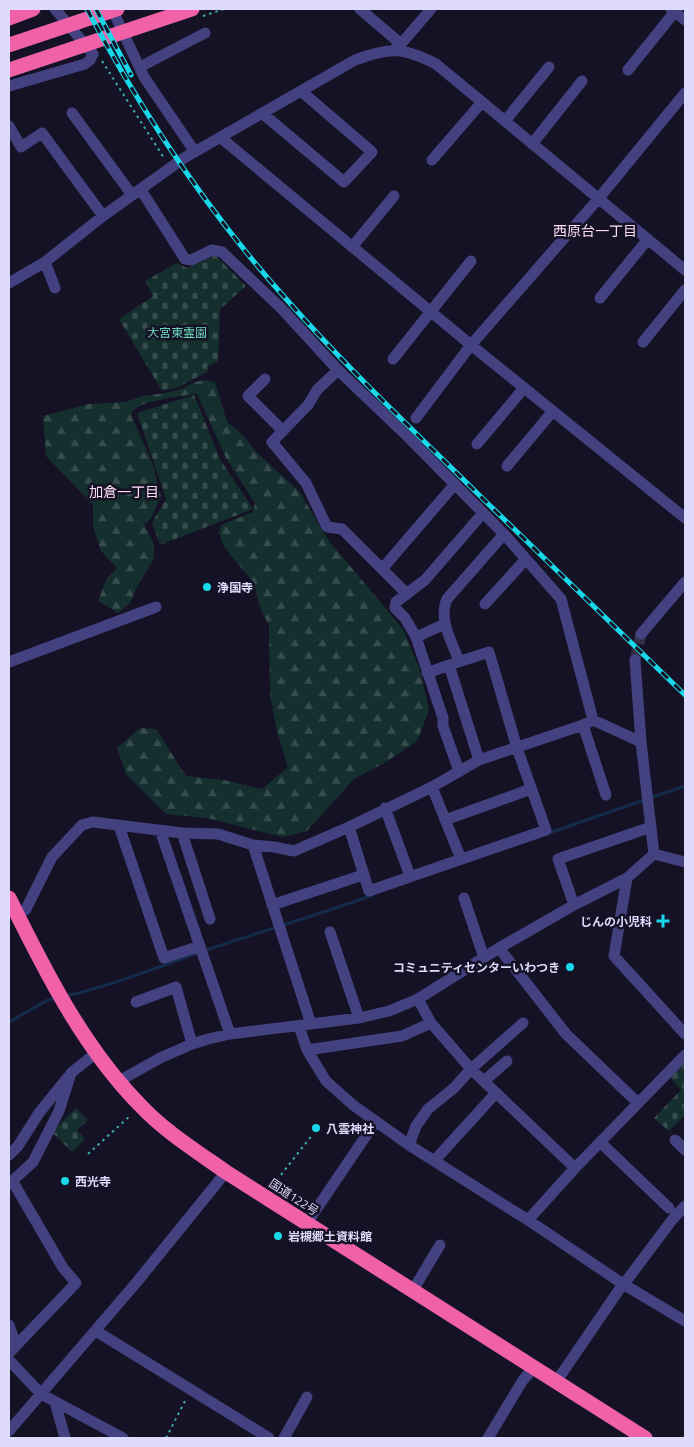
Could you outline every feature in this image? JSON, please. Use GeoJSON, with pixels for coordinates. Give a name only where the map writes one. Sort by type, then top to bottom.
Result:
{"type":"FeatureCollection","features":[{"type":"Feature","properties":{"kind":"highway"},"geometry":{"type":"LineString","coordinates":[[9,18],[34,9]]}},
{"type":"Feature","properties":{"kind":"highway"},"geometry":{"type":"LineString","coordinates":[[9,46],[117,9]]}},
{"type":"Feature","properties":{"kind":"highway"},"geometry":{"type":"LineString","coordinates":[[9,70],[192,9]]}},
{"type":"Feature","properties":{"kind":"highway","name":"国道122号"},"geometry":{"type":"LineString","coordinates":[[9,898],[72,1016],[96,1053],[141,1106],[164,1127],[226,1172],[643,1438]]}},
{"type":"Feature","properties":{"kind":"street"},"geometry":{"type":"LineString","coordinates":[[9,86],[85,64],[90,60],[93,54],[55,9]]}},
{"type":"Feature","properties":{"kind":"street"},"geometry":{"type":"LineString","coordinates":[[112,9],[144,76],[195,152]]}},
{"type":"Feature","properties":{"kind":"street"},"geometry":{"type":"LineString","coordinates":[[360,9],[398,47],[436,64],[685,270]]}},
{"type":"Feature","properties":{"kind":"street"},"geometry":{"type":"LineString","coordinates":[[9,283],[45,262],[102,216],[195,152],[355,60],[376,52],[398,47],[431,9]]}},
{"type":"Feature","properties":{"kind":"street"},"geometry":{"type":"LineString","coordinates":[[628,70],[674,10],[685,20]]}},
{"type":"Feature","properties":{"kind":"street"},"geometry":{"type":"LineString","coordinates":[[140,67],[205,34]]}},
{"type":"Feature","properties":{"kind":"street"},"geometry":{"type":"LineString","coordinates":[[505,121],[549,67]]}},
{"type":"Feature","properties":{"kind":"street"},"geometry":{"type":"LineString","coordinates":[[532,144],[582,81]]}},
{"type":"Feature","properties":{"kind":"street"},"geometry":{"type":"LineString","coordinates":[[262,114],[344,182],[372,152],[301,91]]}},
{"type":"Feature","properties":{"kind":"street"},"geometry":{"type":"LineString","coordinates":[[416,418],[471,345],[599,198],[685,93]]}},
{"type":"Feature","properties":{"kind":"street"},"geometry":{"type":"LineString","coordinates":[[432,160],[482,102]]}},
{"type":"Feature","properties":{"kind":"street"},"geometry":{"type":"LineString","coordinates":[[72,112],[185,259],[191,260],[212,250],[222,252],[504,534],[560,599],[606,795]]}},
{"type":"Feature","properties":{"kind":"street"},"geometry":{"type":"LineString","coordinates":[[9,126],[21,147],[42,133],[102,216]]}},
{"type":"Feature","properties":{"kind":"street"},"geometry":{"type":"LineString","coordinates":[[221,138],[471,345],[685,518]]}},
{"type":"Feature","properties":{"kind":"street"},"geometry":{"type":"LineString","coordinates":[[352,246],[394,196]]}},
{"type":"Feature","properties":{"kind":"street"},"geometry":{"type":"LineString","coordinates":[[600,298],[648,239]]}},
{"type":"Feature","properties":{"kind":"street"},"geometry":{"type":"LineString","coordinates":[[393,359],[471,260]]}},
{"type":"Feature","properties":{"kind":"street"},"geometry":{"type":"LineString","coordinates":[[45,262],[55,288]]}},
{"type":"Feature","properties":{"kind":"street"},"geometry":{"type":"LineString","coordinates":[[643,342],[685,290]]}},
{"type":"Feature","properties":{"kind":"street"},"geometry":{"type":"LineString","coordinates":[[338,370],[317,390],[308,405],[272,442],[306,483],[328,527],[342,529],[407,594]]}},
{"type":"Feature","properties":{"kind":"street"},"geometry":{"type":"LineString","coordinates":[[265,379],[248,396],[283,431]]}},
{"type":"Feature","properties":{"kind":"street"},"geometry":{"type":"LineString","coordinates":[[477,444],[524,388]]}},
{"type":"Feature","properties":{"kind":"street"},"geometry":{"type":"LineString","coordinates":[[507,466],[553,411]]}},
{"type":"Feature","properties":{"kind":"street"},"geometry":{"type":"LineString","coordinates":[[382,569],[455,484]]}},
{"type":"Feature","properties":{"kind":"street"},"geometry":{"type":"LineString","coordinates":[[459,771],[416,637],[406,618],[395,608],[396,602],[425,580],[483,513]]}},
{"type":"Feature","properties":{"kind":"street"},"geometry":{"type":"LineString","coordinates":[[479,760],[454,663],[443,608],[447,599],[504,534]]}},
{"type":"Feature","properties":{"kind":"street"},"geometry":{"type":"LineString","coordinates":[[485,604],[526,559]]}},
{"type":"Feature","properties":{"kind":"street"},"geometry":{"type":"LineString","coordinates":[[641,634],[685,582]]}},
{"type":"Feature","properties":{"kind":"street"},"geometry":{"type":"LineString","coordinates":[[9,662],[156,607]]}},
{"type":"Feature","properties":{"kind":"street"},"geometry":{"type":"LineString","coordinates":[[416,637],[445,624]]}},
{"type":"Feature","properties":{"kind":"street"},"geometry":{"type":"LineString","coordinates":[[349,827],[369,890],[546,830],[517,748],[489,652],[427,673]]}},
{"type":"Feature","properties":{"kind":"street"},"geometry":{"type":"LineString","coordinates":[[635,660],[640,742],[654,854]]}},
{"type":"Feature","properties":{"kind":"street"},"geometry":{"type":"LineString","coordinates":[[18,916],[26,909],[52,857],[82,825],[93,822],[182,833],[218,834],[253,845],[294,851],[349,827],[432,786],[479,760],[588,722],[640,742]]}},
{"type":"Feature","properties":{"kind":"street"},"geometry":{"type":"LineString","coordinates":[[432,786],[461,859]]}},
{"type":"Feature","properties":{"kind":"street"},"geometry":{"type":"LineString","coordinates":[[445,820],[531,790]]}},
{"type":"Feature","properties":{"kind":"street"},"geometry":{"type":"LineString","coordinates":[[385,808],[410,876]]}},
{"type":"Feature","properties":{"kind":"street"},"geometry":{"type":"LineString","coordinates":[[119,826],[164,958],[200,946]]}},
{"type":"Feature","properties":{"kind":"street"},"geometry":{"type":"LineString","coordinates":[[574,905],[558,859],[651,827]]}},
{"type":"Feature","properties":{"kind":"street"},"geometry":{"type":"LineString","coordinates":[[160,830],[230,1034]]}},
{"type":"Feature","properties":{"kind":"street"},"geometry":{"type":"LineString","coordinates":[[182,833],[210,919]]}},
{"type":"Feature","properties":{"kind":"street"},"geometry":{"type":"LineString","coordinates":[[253,845],[305,1025],[307,1050],[326,1082],[353,1105],[409,1145],[528,1220],[624,1284],[685,1321]]}},
{"type":"Feature","properties":{"kind":"street"},"geometry":{"type":"LineString","coordinates":[[654,854],[685,862]]}},
{"type":"Feature","properties":{"kind":"street"},"geometry":{"type":"LineString","coordinates":[[119,1081],[143,1066],[192,1044],[230,1034],[359,1018],[389,1010],[418,999],[499,948],[574,905],[627,878],[654,854]]}},
{"type":"Feature","properties":{"kind":"street"},"geometry":{"type":"LineString","coordinates":[[272,906],[363,875]]}},
{"type":"Feature","properties":{"kind":"street"},"geometry":{"type":"LineString","coordinates":[[627,878],[614,956],[685,1034]]}},
{"type":"Feature","properties":{"kind":"street"},"geometry":{"type":"LineString","coordinates":[[464,898],[484,958]]}},
{"type":"Feature","properties":{"kind":"street"},"geometry":{"type":"LineString","coordinates":[[330,932],[359,1018]]}},
{"type":"Feature","properties":{"kind":"street"},"geometry":{"type":"LineString","coordinates":[[499,948],[566,1034],[638,1103]]}},
{"type":"Feature","properties":{"kind":"street"},"geometry":{"type":"LineString","coordinates":[[136,1002],[176,988],[192,1044]]}},
{"type":"Feature","properties":{"kind":"street"},"geometry":{"type":"LineString","coordinates":[[418,999],[431,1023],[471,1069],[575,1168]]}},
{"type":"Feature","properties":{"kind":"street"},"geometry":{"type":"LineString","coordinates":[[409,1145],[416,1126],[428,1109],[454,1088],[471,1069],[524,1022]]}},
{"type":"Feature","properties":{"kind":"street"},"geometry":{"type":"LineString","coordinates":[[307,1050],[402,1036],[431,1023]]}},
{"type":"Feature","properties":{"kind":"street"},"geometry":{"type":"LineString","coordinates":[[9,1155],[18,1146],[39,1113],[69,1077],[96,1053]]}},
{"type":"Feature","properties":{"kind":"street"},"geometry":{"type":"LineString","coordinates":[[528,1220],[575,1168],[685,1054]]}},
{"type":"Feature","properties":{"kind":"street"},"geometry":{"type":"LineString","coordinates":[[484,1081],[507,1061]]}},
{"type":"Feature","properties":{"kind":"street"},"geometry":{"type":"LineString","coordinates":[[12,1349],[76,1283],[62,1268],[11,1183],[33,1162],[60,1111],[68,1088],[69,1077]]}},
{"type":"Feature","properties":{"kind":"street"},"geometry":{"type":"LineString","coordinates":[[434,1160],[496,1093]]}},
{"type":"Feature","properties":{"kind":"street"},"geometry":{"type":"LineString","coordinates":[[307,1223],[376,1121]]}},
{"type":"Feature","properties":{"kind":"street"},"geometry":{"type":"LineString","coordinates":[[675,1140],[685,1150]]}},
{"type":"Feature","properties":{"kind":"street"},"geometry":{"type":"LineString","coordinates":[[600,1142],[669,1208]]}},
{"type":"Feature","properties":{"kind":"street"},"geometry":{"type":"LineString","coordinates":[[10,1433],[40,1394],[136,1284],[226,1172]]}},
{"type":"Feature","properties":{"kind":"street"},"geometry":{"type":"LineString","coordinates":[[556,1382],[624,1284],[672,1220],[685,1206]]}},
{"type":"Feature","properties":{"kind":"street"},"geometry":{"type":"LineString","coordinates":[[413,1290],[440,1245]]}},
{"type":"Feature","properties":{"kind":"street"},"geometry":{"type":"LineString","coordinates":[[9,1325],[12,1349]]}},
{"type":"Feature","properties":{"kind":"street"},"geometry":{"type":"LineString","coordinates":[[96,1330],[269,1438]]}},
{"type":"Feature","properties":{"kind":"street"},"geometry":{"type":"LineString","coordinates":[[9,1360],[40,1394],[123,1438]]}},
{"type":"Feature","properties":{"kind":"street"},"geometry":{"type":"LineString","coordinates":[[488,1438],[523,1380],[534,1368]]}},
{"type":"Feature","properties":{"kind":"street"},"geometry":{"type":"LineString","coordinates":[[284,1438],[307,1397]]}},
{"type":"Feature","properties":{"kind":"street"},"geometry":{"type":"LineString","coordinates":[[55,1402],[65,1438]]}},
{"type":"Feature","properties":{"kind":"path"},"geometry":{"type":"LineString","coordinates":[[93,54],[98,56],[170,169]]}},
{"type":"Feature","properties":{"kind":"path"},"geometry":{"type":"LineString","coordinates":[[88,1154],[141,1106]]}},
{"type":"Feature","properties":{"kind":"path"},"geometry":{"type":"LineString","coordinates":[[264,1196],[312,1134]]}},
{"type":"Feature","properties":{"kind":"path"},"geometry":{"type":"LineString","coordinates":[[166,1438],[191,1390]]}},
{"type":"Feature","properties":{"kind":"green space","name":"大宮東霊園"},"geometry":{"type":"Polygon","coordinates":[[[215,255],[246,286],[220,309],[218,361],[207,367],[209,371],[178,387],[162,391],[119,319],[153,296],[145,281],[177,263],[187,268],[215,255]]]}},
{"type":"Feature","properties":{"kind":"green space"},"geometry":{"type":"Polygon","coordinates":[[[205,380],[215,382],[227,422],[243,435],[256,452],[299,491],[329,541],[403,629],[420,670],[429,710],[417,741],[386,762],[354,779],[307,831],[282,837],[207,818],[166,814],[126,774],[117,748],[140,728],[156,729],[186,776],[223,780],[262,789],[288,767],[277,731],[270,694],[269,626],[260,608],[254,583],[224,547],[219,533],[221,525],[253,512],[255,503],[226,458],[197,394],[141,405],[131,415],[152,462],[161,496],[151,518],[144,525],[154,544],[154,558],[130,603],[118,613],[98,601],[107,578],[117,568],[101,551],[93,526],[93,505],[46,456],[43,416],[89,404],[125,402],[143,396],[182,389],[195,382],[205,380]]]}},
{"type":"Feature","properties":{"kind":"green space"},"geometry":{"type":"Polygon","coordinates":[[[194,395],[220,459],[253,509],[160,545],[152,523],[166,499],[137,413],[194,395]]]}},
{"type":"Feature","properties":{"kind":"green space"},"geometry":{"type":"Polygon","coordinates":[[[685,1059],[685,1115],[669,1131],[654,1118],[681,1090],[669,1076],[685,1059]]]}},
{"type":"Feature","properties":{"kind":"green space"},"geometry":{"type":"Polygon","coordinates":[[[76,1108],[88,1120],[77,1130],[85,1139],[72,1152],[52,1132],[76,1108]]]}},
{"type":"Feature","properties":{"kind":"waterway"},"geometry":{"type":"LineString","coordinates":[[650,798],[685,786]]}},
{"type":"Feature","properties":{"kind":"waterway"},"geometry":{"type":"LineString","coordinates":[[549,833],[644,800]]}},
{"type":"Feature","properties":{"kind":"waterway"},"geometry":{"type":"LineString","coordinates":[[66,996],[119,981],[373,895]]}},
{"type":"Feature","properties":{"kind":"waterway"},"geometry":{"type":"LineString","coordinates":[[9,1022],[48,1000],[57,998]]}},
{"type":"Feature","properties":{"kind":"tunnel"},"geometry":{"type":"LineString","coordinates":[[635,660],[641,634]]}},
{"type":"Feature","properties":{"kind":"railway"},"geometry":{"type":"LineString","coordinates":[[87,9],[130,86],[178,160],[230,232],[287,300],[380,398],[685,695]]}},
{"type":"Feature","properties":{"kind":"railway"},"geometry":{"type":"LineString","coordinates":[[96,9],[131,75]]}},
{"type":"Feature","properties":{"kind":"place","name":"浄国寺"},"geometry":{"type":"Point","coordinates":[207,587]}},
{"type":"Feature","properties":{"kind":"place","name":"じんの小児科"},"geometry":{"type":"Point","coordinates":[663,921]}},
{"type":"Feature","properties":{"kind":"place","name":"コミュニティセンターいわつき"},"geometry":{"type":"Point","coordinates":[570,967]}},
{"type":"Feature","properties":{"kind":"place","name":"八雲神社"},"geometry":{"type":"Point","coordinates":[316,1128]}},
{"type":"Feature","properties":{"kind":"place","name":"西光寺"},"geometry":{"type":"Point","coordinates":[65,1181]}},
{"type":"Feature","properties":{"kind":"place","name":"岩槻郷土資料館"},"geometry":{"type":"Point","coordinates":[278,1236]}},
{"type":"Feature","properties":{"kind":"district","name":"西原台一丁目"},"geometry":{"type":"Point","coordinates":[595,230]}},
{"type":"Feature","properties":{"kind":"district","name":"加倉一丁目"},"geometry":{"type":"Point","coordinates":[124,491]}}]}
